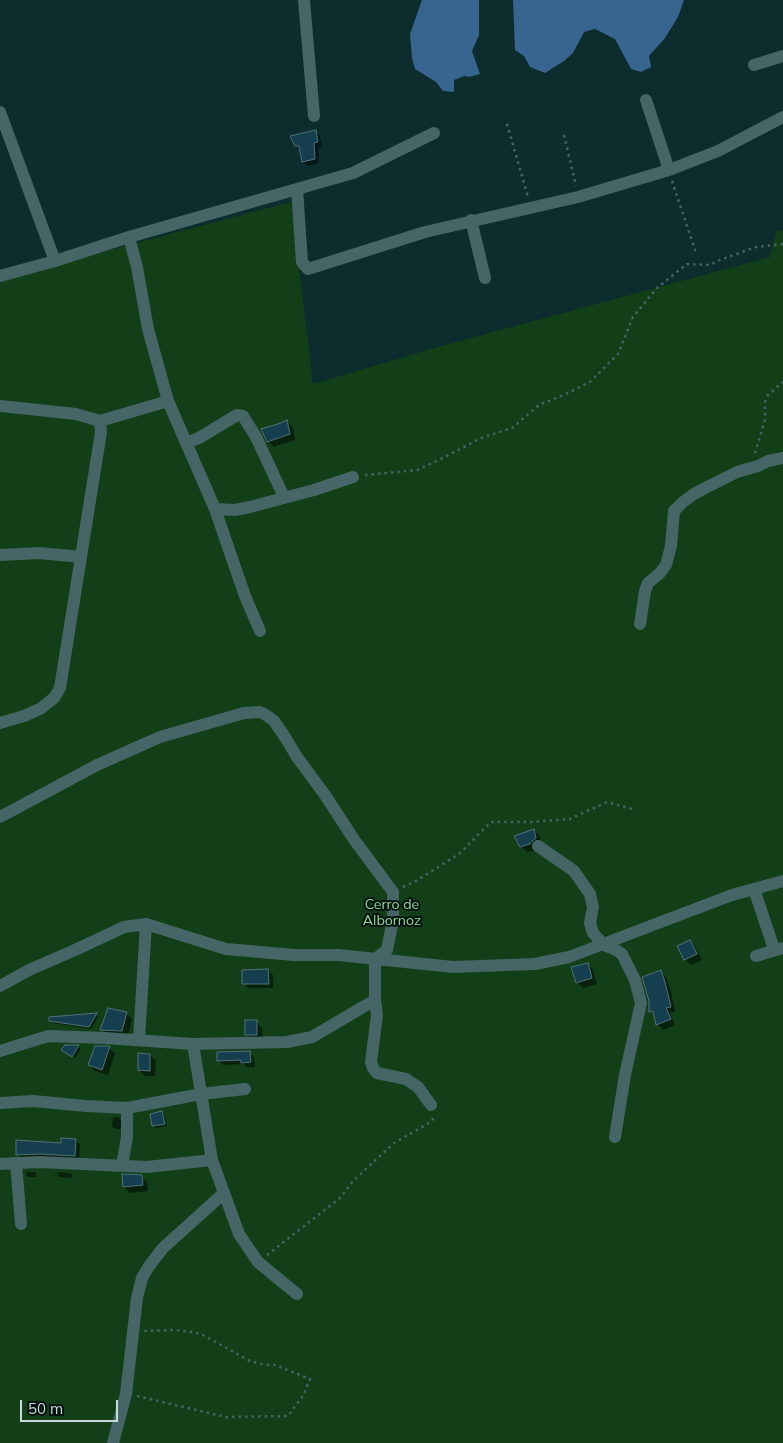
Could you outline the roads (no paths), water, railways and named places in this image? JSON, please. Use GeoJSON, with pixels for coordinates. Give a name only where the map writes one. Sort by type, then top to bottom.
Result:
{"type":"FeatureCollection","features":[{"type":"Feature","properties":{"kind":"street"},"geometry":{"type":"LineString","coordinates":[[304,0],[314,116]]}},
{"type":"Feature","properties":{"kind":"street"},"geometry":{"type":"LineString","coordinates":[[754,65],[783,56]]}},
{"type":"Feature","properties":{"kind":"street"},"geometry":{"type":"LineString","coordinates":[[646,100],[668,170]]}},
{"type":"Feature","properties":{"kind":"street"},"geometry":{"type":"LineString","coordinates":[[0,112],[6,144],[55,261]]}},
{"type":"Feature","properties":{"kind":"street"},"geometry":{"type":"LineString","coordinates":[[297,189],[302,262],[308,270],[425,232],[578,197],[668,170],[718,151],[783,117]]}},
{"type":"Feature","properties":{"kind":"street"},"geometry":{"type":"LineString","coordinates":[[0,276],[352,173],[434,133]]}},
{"type":"Feature","properties":{"kind":"street"},"geometry":{"type":"LineString","coordinates":[[471,220],[485,278]]}},
{"type":"Feature","properties":{"kind":"street"},"geometry":{"type":"LineString","coordinates":[[129,238],[137,268],[148,329],[168,401],[215,509],[245,596],[260,631]]}},
{"type":"Feature","properties":{"kind":"street"},"geometry":{"type":"LineString","coordinates":[[0,406],[76,414],[100,421],[168,401]]}},
{"type":"Feature","properties":{"kind":"street"},"geometry":{"type":"LineString","coordinates":[[186,443],[198,438],[237,414],[243,416],[256,437],[284,497]]}},
{"type":"Feature","properties":{"kind":"street"},"geometry":{"type":"LineString","coordinates":[[0,723],[40,709],[54,698],[60,688],[101,432],[100,421]]}},
{"type":"Feature","properties":{"kind":"street"},"geometry":{"type":"LineString","coordinates":[[640,624],[645,591],[648,584],[660,573],[666,564],[671,546],[674,511],[700,490],[737,472],[783,458]]}},
{"type":"Feature","properties":{"kind":"street"},"geometry":{"type":"LineString","coordinates":[[215,509],[235,510],[314,490],[353,476]]}},
{"type":"Feature","properties":{"kind":"street"},"geometry":{"type":"LineString","coordinates":[[0,555],[39,553],[81,557]]}},
{"type":"Feature","properties":{"kind":"street"},"geometry":{"type":"LineString","coordinates":[[0,817],[97,765],[160,737],[244,713],[260,712],[274,721],[286,737],[355,841],[393,892],[393,920],[387,950],[375,959]]}},
{"type":"Feature","properties":{"kind":"street"},"geometry":{"type":"LineString","coordinates":[[538,846],[574,871],[590,894],[593,907],[590,922],[593,933],[604,944],[622,954],[634,980],[641,1003],[625,1075],[615,1137]]}},
{"type":"Feature","properties":{"kind":"street"},"geometry":{"type":"LineString","coordinates":[[0,986],[29,970],[124,927],[146,924],[226,949],[294,955],[338,956],[453,967],[535,964],[569,957],[732,895],[783,882]]}},
{"type":"Feature","properties":{"kind":"street"},"geometry":{"type":"LineString","coordinates":[[754,889],[779,948],[756,956]]}},
{"type":"Feature","properties":{"kind":"street"},"geometry":{"type":"LineString","coordinates":[[139,1040],[146,924]]}},
{"type":"Feature","properties":{"kind":"street"},"geometry":{"type":"LineString","coordinates":[[375,959],[377,1015],[371,1062],[372,1068],[377,1073],[406,1079],[418,1087],[431,1105]]}},
{"type":"Feature","properties":{"kind":"street"},"geometry":{"type":"LineString","coordinates":[[0,1051],[48,1036],[193,1044],[287,1042],[312,1037],[375,1000]]}},
{"type":"Feature","properties":{"kind":"street"},"geometry":{"type":"LineString","coordinates":[[193,1044],[212,1160],[239,1234],[258,1262],[297,1294]]}},
{"type":"Feature","properties":{"kind":"street"},"geometry":{"type":"LineString","coordinates":[[0,1103],[33,1101],[127,1108],[201,1094],[245,1089]]}},
{"type":"Feature","properties":{"kind":"street"},"geometry":{"type":"LineString","coordinates":[[122,1166],[127,1137],[127,1108]]}},
{"type":"Feature","properties":{"kind":"street"},"geometry":{"type":"LineString","coordinates":[[0,1164],[39,1162],[147,1167],[212,1160]]}},
{"type":"Feature","properties":{"kind":"street"},"geometry":{"type":"LineString","coordinates":[[16,1163],[21,1224]]}},
{"type":"Feature","properties":{"kind":"street"},"geometry":{"type":"LineString","coordinates":[[114,1443],[126,1394],[137,1298],[142,1278],[148,1266],[163,1248],[224,1193]]}},
{"type":"Feature","properties":{"kind":"water"},"geometry":{"type":"Polygon","coordinates":[[[422,0],[479,0],[479,35],[472,51],[480,74],[469,77],[464,76],[454,80],[454,92],[443,91],[436,82],[415,69],[410,34],[422,0]]]}},
{"type":"Feature","properties":{"kind":"water"},"geometry":{"type":"Polygon","coordinates":[[[513,0],[684,0],[678,17],[665,38],[649,56],[651,67],[641,72],[631,69],[615,39],[595,29],[584,32],[573,53],[545,73],[530,67],[524,56],[515,50],[513,0]]]}},
{"type":"Feature","properties":{"kind":"park label","name":"Cerro de Albornoz"},"geometry":{"type":"Point","coordinates":[392,914]}}]}
